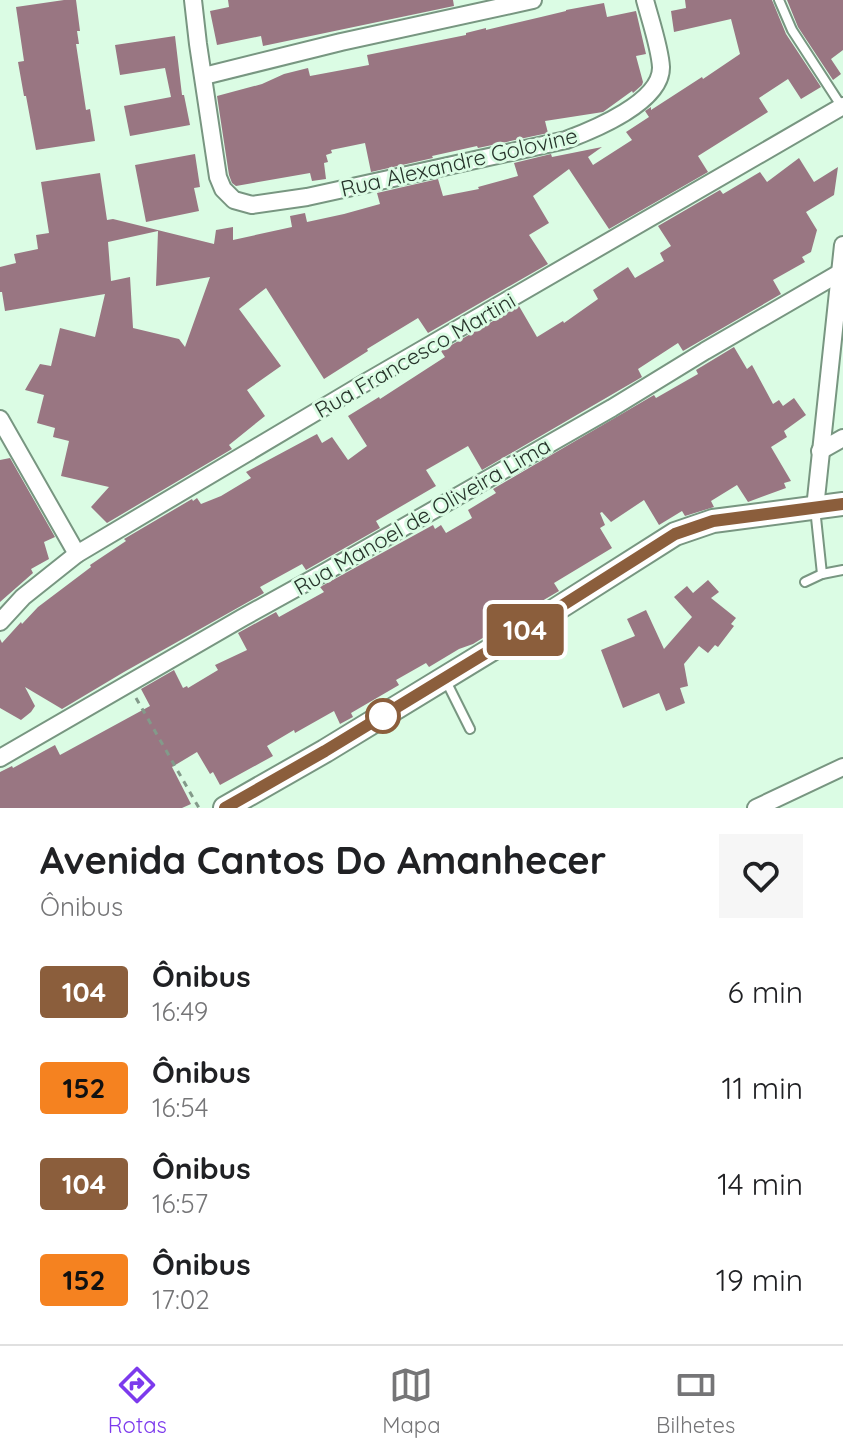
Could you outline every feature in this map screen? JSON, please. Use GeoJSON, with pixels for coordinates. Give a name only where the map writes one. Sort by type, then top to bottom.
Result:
{"type":"FeatureCollection","features":[{"type":"Feature","properties":{"kind":"main road"},"geometry":{"type":"LineString","coordinates":[[225,808],[325,751],[675,534],[713,521],[843,504]]}},
{"type":"Feature","properties":{"kind":"street"},"geometry":{"type":"LineString","coordinates":[[193,0],[204,76],[266,59],[533,0]]}},
{"type":"Feature","properties":{"kind":"street","name":"Rua Alexandre Golovine"},"geometry":{"type":"LineString","coordinates":[[204,76],[218,177],[223,189],[234,200],[252,205],[307,197],[566,140],[602,126],[643,99],[659,79],[661,64],[645,0]]}},
{"type":"Feature","properties":{"kind":"street","name":"Rua Francesco Martini"},"geometry":{"type":"LineString","coordinates":[[0,622],[23,597],[77,554],[368,381],[843,107]]}},
{"type":"Feature","properties":{"kind":"street"},"geometry":{"type":"LineString","coordinates":[[815,508],[843,245]]}},
{"type":"Feature","properties":{"kind":"street","name":"Rua Manoel de Oliveira Lima"},"geometry":{"type":"LineString","coordinates":[[0,758],[612,408],[841,272]]}},
{"type":"Feature","properties":{"kind":"street"},"geometry":{"type":"LineString","coordinates":[[0,419],[77,554]]}},
{"type":"Feature","properties":{"kind":"street"},"geometry":{"type":"LineString","coordinates":[[820,451],[843,438]]}},
{"type":"Feature","properties":{"kind":"street"},"geometry":{"type":"LineString","coordinates":[[756,808],[774,804],[843,767]]}},
{"type":"Feature","properties":{"kind":"lane"},"geometry":{"type":"LineString","coordinates":[[779,0],[792,30],[843,107]]}},
{"type":"Feature","properties":{"kind":"lane"},"geometry":{"type":"LineString","coordinates":[[815,508],[822,574]]}},
{"type":"Feature","properties":{"kind":"lane"},"geometry":{"type":"LineString","coordinates":[[805,582],[822,574],[843,570]]}},
{"type":"Feature","properties":{"kind":"lane"},"geometry":{"type":"LineString","coordinates":[[444,678],[470,729]]}},
{"type":"Feature","properties":{"kind":"path"},"geometry":{"type":"LineString","coordinates":[[128,684],[199,808]]}},
{"type":"Feature","properties":{"kind":"building"},"geometry":{"type":"Polygon","coordinates":[[[76,0],[80,31],[77,31],[79,44],[76,44],[86,110],[90,109],[95,141],[36,150],[18,62],[24,61],[16,7],[76,0]]]}},
{"type":"Feature","properties":{"kind":"building"},"geometry":{"type":"Polygon","coordinates":[[[228,0],[453,0],[454,6],[263,46],[261,36],[217,45],[210,11],[229,7],[228,0]]]}},
{"type":"Feature","properties":{"kind":"building"},"geometry":{"type":"Polygon","coordinates":[[[685,0],[772,0],[786,34],[821,87],[801,99],[788,79],[759,98],[768,112],[698,156],[708,172],[609,229],[569,169],[533,196],[549,223],[529,235],[548,264],[428,333],[418,318],[324,379],[266,288],[239,309],[281,366],[247,390],[265,416],[229,445],[232,449],[107,523],[91,507],[109,487],[61,476],[69,441],[53,437],[55,428],[37,423],[44,395],[25,390],[40,364],[51,366],[60,328],[95,337],[105,294],[5,311],[0,292],[0,267],[16,263],[14,254],[38,249],[36,235],[49,233],[41,182],[100,173],[107,220],[113,219],[214,244],[216,230],[233,227],[233,240],[292,227],[290,216],[305,213],[307,222],[344,214],[380,204],[377,193],[438,179],[443,196],[479,189],[518,176],[514,163],[602,147],[588,157],[593,165],[632,140],[626,132],[649,117],[645,111],[703,79],[740,54],[731,19],[674,32],[671,11],[686,8],[685,0]],[[158,231],[108,242],[111,281],[130,277],[133,328],[179,339],[185,347],[210,277],[156,286],[158,231]]]}},
{"type":"Feature","properties":{"kind":"building"},"geometry":{"type":"Polygon","coordinates":[[[787,0],[843,0],[843,50],[831,59],[841,74],[833,80],[798,27],[787,0]]]}},
{"type":"Feature","properties":{"kind":"building"},"geometry":{"type":"Polygon","coordinates":[[[604,3],[607,17],[636,11],[646,54],[636,56],[642,85],[603,112],[545,121],[548,133],[477,146],[371,172],[365,143],[331,150],[332,153],[326,155],[328,162],[324,163],[326,179],[312,181],[310,173],[236,186],[232,183],[217,96],[308,68],[310,76],[369,65],[367,55],[604,3]]]}},
{"type":"Feature","properties":{"kind":"building"},"geometry":{"type":"Polygon","coordinates":[[[175,36],[182,95],[190,125],[130,136],[124,106],[171,97],[165,68],[120,75],[115,45],[175,36]]]}},
{"type":"Feature","properties":{"kind":"building"},"geometry":{"type":"Polygon","coordinates":[[[195,154],[200,187],[194,188],[199,211],[146,222],[135,165],[195,154]]]}},
{"type":"Feature","properties":{"kind":"building"},"geometry":{"type":"Polygon","coordinates":[[[799,158],[814,182],[838,167],[834,195],[806,212],[817,230],[811,252],[802,257],[805,262],[773,280],[781,294],[683,351],[678,343],[638,369],[642,377],[482,470],[468,446],[426,470],[436,486],[376,521],[380,528],[306,570],[302,564],[260,587],[264,593],[62,709],[25,687],[35,706],[31,712],[21,720],[0,708],[0,639],[2,643],[38,607],[90,565],[126,541],[124,539],[192,499],[197,498],[201,504],[221,496],[251,478],[246,472],[317,434],[322,443],[332,437],[348,460],[367,446],[348,416],[445,357],[441,351],[519,306],[537,337],[564,323],[598,299],[593,290],[628,267],[635,278],[664,261],[660,253],[671,246],[658,226],[720,190],[723,194],[760,172],[767,182],[799,158]]]}},
{"type":"Feature","properties":{"kind":"building"},"geometry":{"type":"Polygon","coordinates":[[[734,347],[747,369],[752,365],[773,404],[779,400],[783,406],[794,398],[806,415],[784,431],[787,437],[771,447],[791,481],[784,483],[786,488],[748,502],[737,485],[711,501],[714,507],[685,516],[682,511],[659,525],[644,500],[611,522],[600,513],[605,525],[600,528],[612,548],[554,583],[559,591],[473,644],[429,667],[426,663],[396,680],[399,685],[351,713],[353,717],[340,724],[334,711],[295,733],[294,730],[267,746],[273,756],[220,785],[197,752],[172,767],[191,804],[182,808],[0,808],[0,772],[55,745],[60,755],[150,706],[141,689],[174,670],[183,688],[188,688],[218,670],[215,665],[247,650],[238,633],[276,612],[279,617],[324,592],[320,587],[433,525],[435,529],[441,525],[446,533],[472,518],[468,510],[496,493],[493,489],[654,395],[656,398],[698,374],[696,370],[734,347]]]}},
{"type":"Feature","properties":{"kind":"building"},"geometry":{"type":"Polygon","coordinates":[[[10,458],[55,537],[44,542],[49,559],[31,569],[33,573],[0,602],[0,460],[10,458]]]}},
{"type":"Feature","properties":{"kind":"building"},"geometry":{"type":"Polygon","coordinates":[[[708,580],[719,592],[711,598],[736,618],[731,624],[734,626],[718,647],[715,645],[708,653],[699,646],[684,664],[688,686],[680,688],[685,703],[666,711],[659,693],[623,708],[601,650],[635,636],[627,619],[646,610],[664,649],[692,617],[674,597],[687,586],[693,593],[708,580]]]}},
{"type":"Feature","properties":{"kind":"bus line","name":"104"},"geometry":{"type":"LineString","coordinates":[[225,808],[325,751],[675,534],[713,521],[843,504]]}}]}
